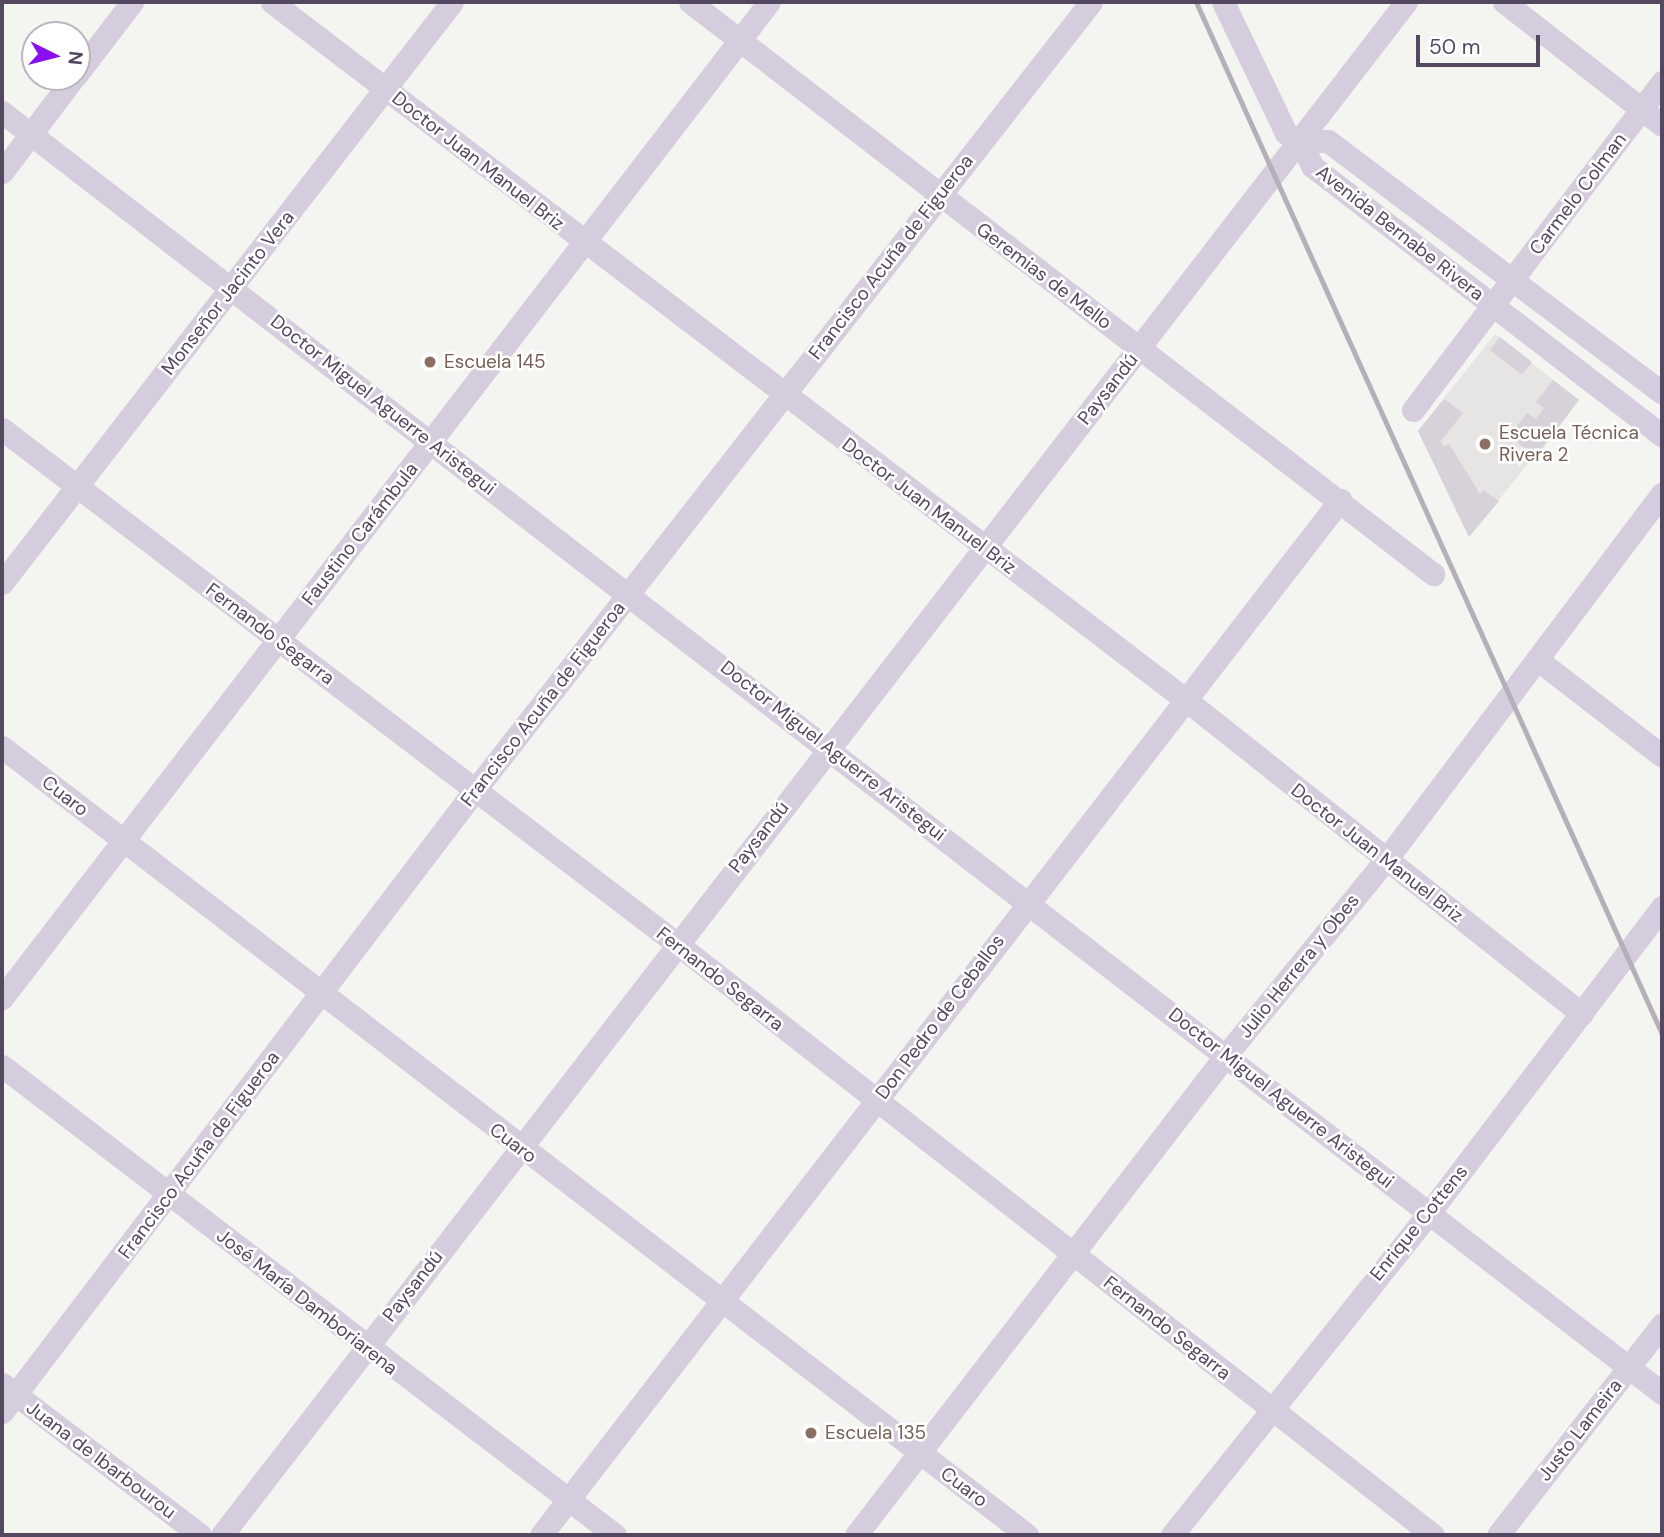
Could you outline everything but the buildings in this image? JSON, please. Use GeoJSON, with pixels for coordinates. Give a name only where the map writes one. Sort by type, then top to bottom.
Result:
{"type":"FeatureCollection","features":[{"type":"Feature","properties":{"kind":"street"},"geometry":{"type":"LineString","coordinates":[[91,55],[132,2]]}},
{"type":"Feature","properties":{"kind":"street","name":"Doctor Juan Manuel Briz"},"geometry":{"type":"LineString","coordinates":[[272,2],[982,547],[1186,700],[1385,861],[1582,1014]]}},
{"type":"Feature","properties":{"kind":"street","name":"Monseñor Jacinto Vera"},"geometry":{"type":"LineString","coordinates":[[2,583],[453,2]]}},
{"type":"Feature","properties":{"kind":"street","name":"Geremias de Mello"},"geometry":{"type":"LineString","coordinates":[[690,2],[1433,574]]}},
{"type":"Feature","properties":{"kind":"street","name":"Faustino Carámbula"},"geometry":{"type":"LineString","coordinates":[[2,998],[586,244],[769,2]]}},
{"type":"Feature","properties":{"kind":"street","name":"Francisco Acuña de Figueroa"},"geometry":{"type":"LineString","coordinates":[[6,1397],[169,1195],[475,790],[1091,2]]}},
{"type":"Feature","properties":{"kind":"street"},"geometry":{"type":"LineString","coordinates":[[1223,2],[1276,121],[1300,141]]}},
{"type":"Feature","properties":{"kind":"street","name":"Paysandú"},"geometry":{"type":"LineString","coordinates":[[222,1535],[676,943],[1406,2]]}},
{"type":"Feature","properties":{"kind":"street"},"geometry":{"type":"LineString","coordinates":[[1504,2],[1662,125]]}},
{"type":"Feature","properties":{"kind":"street","name":"Carmelo Colman"},"geometry":{"type":"LineString","coordinates":[[1413,410],[1662,82]]}},
{"type":"Feature","properties":{"kind":"street"},"geometry":{"type":"LineString","coordinates":[[2,172],[64,91]]}},
{"type":"Feature","properties":{"kind":"street","name":"Doctor Miguel Aguerre Aristegui"},"geometry":{"type":"LineString","coordinates":[[2,112],[1662,1393]]}},
{"type":"Feature","properties":{"kind":"street","name":"Avenida Bernabe Rivera"},"geometry":{"type":"LineString","coordinates":[[1662,393],[1328,141],[1300,141],[1312,166],[1662,436]]}},
{"type":"Feature","properties":{"kind":"street","name":"Fernando Segarra"},"geometry":{"type":"LineString","coordinates":[[2,429],[676,943],[1433,1535]]}},
{"type":"Feature","properties":{"kind":"street","name":"Julio Herrera y Obes"},"geometry":{"type":"LineString","coordinates":[[856,1535],[1226,1055],[1385,861],[1662,494]]}},
{"type":"Feature","properties":{"kind":"street","name":"Don Pedro de Ceballos"},"geometry":{"type":"LineString","coordinates":[[541,1535],[1340,500]]}},
{"type":"Feature","properties":{"kind":"street"},"geometry":{"type":"LineString","coordinates":[[1538,660],[1662,756]]}},
{"type":"Feature","properties":{"kind":"street","name":"Cuaro"},"geometry":{"type":"LineString","coordinates":[[2,747],[520,1149],[722,1300],[1027,1535]]}},
{"type":"Feature","properties":{"kind":"street","name":"Enrique Cottens"},"geometry":{"type":"LineString","coordinates":[[1172,1535],[1270,1407],[1429,1213],[1662,907]]}},
{"type":"Feature","properties":{"kind":"street","name":"José María Damboriarena"},"geometry":{"type":"LineString","coordinates":[[2,1066],[366,1348],[615,1535]]}},
{"type":"Feature","properties":{"kind":"street","name":"Justo Lameira"},"geometry":{"type":"LineString","coordinates":[[1498,1535],[1662,1324]]}},
{"type":"Feature","properties":{"kind":"street","name":"Juana de Ibarbourou"},"geometry":{"type":"LineString","coordinates":[[6,1397],[200,1535]]}},
{"type":"Feature","properties":{"kind":"shaded area","name":"Escuela Técnica Rivera 2"},"geometry":{"type":"Polygon","coordinates":[[[1495,334],[1579,400],[1469,537],[1418,431],[1495,334]]]}},
{"type":"Feature","properties":{"kind":"railway"},"geometry":{"type":"LineString","coordinates":[[1196,2],[1662,1034]]}},
{"type":"Feature","properties":{"kind":"place","name":"Escuela 145"},"geometry":{"type":"Point","coordinates":[430,362]}},
{"type":"Feature","properties":{"kind":"place","name":"Escuela Técnica Rivera 2"},"geometry":{"type":"Point","coordinates":[1485,444]}},
{"type":"Feature","properties":{"kind":"place","name":"Escuela 135"},"geometry":{"type":"Point","coordinates":[811,1433]}}]}
